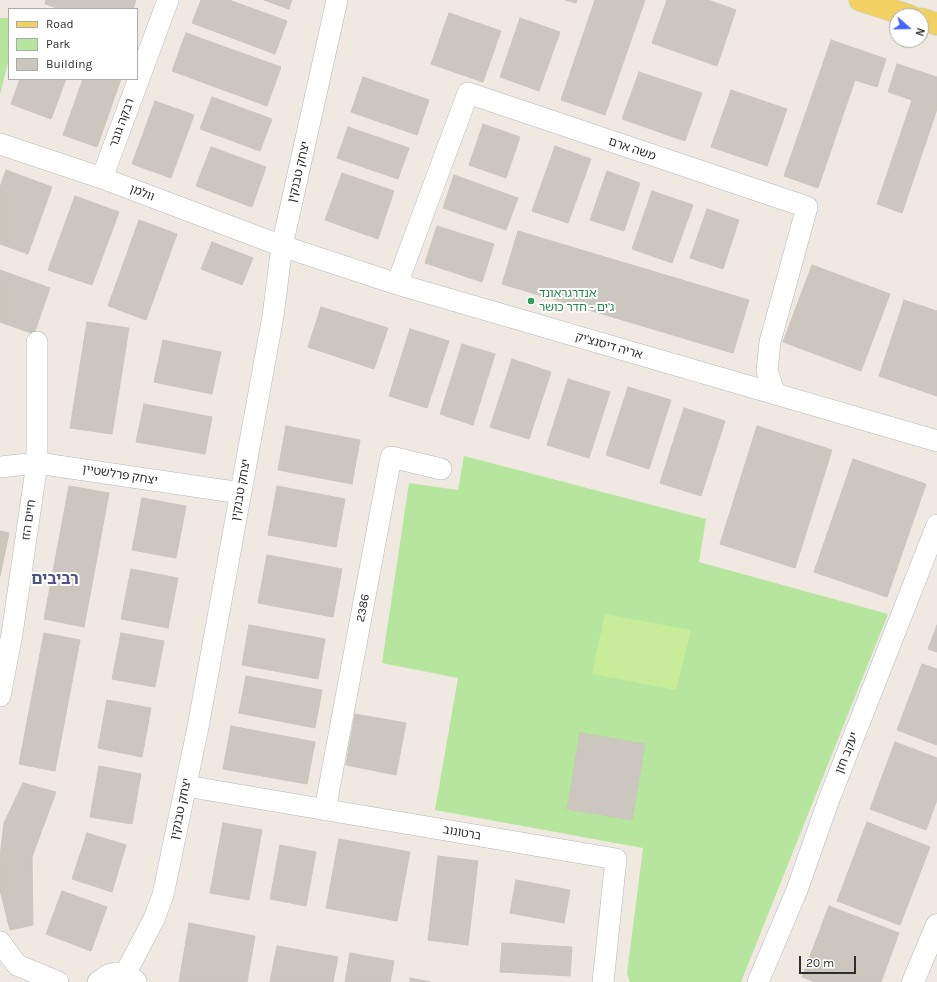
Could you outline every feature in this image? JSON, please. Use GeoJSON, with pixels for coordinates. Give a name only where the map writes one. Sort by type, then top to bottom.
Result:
{"type":"FeatureCollection","features":[{"type":"Feature","properties":{"kind":"main road"},"geometry":{"type":"LineString","coordinates":[[860,0],[889,9]]}},
{"type":"Feature","properties":{"kind":"street","name":"רבקה גובר"},"geometry":{"type":"LineString","coordinates":[[102,178],[168,0]]}},
{"type":"Feature","properties":{"kind":"street","name":"יצחק טבנקין"},"geometry":{"type":"LineString","coordinates":[[131,978],[163,895],[186,786],[273,316],[282,246],[337,0]]}},
{"type":"Feature","properties":{"kind":"street","name":"משה ארם"},"geometry":{"type":"LineString","coordinates":[[397,284],[468,93],[807,208],[770,342],[767,371],[776,394]]}},
{"type":"Feature","properties":{"kind":"street","name":"וולמן"},"geometry":{"type":"LineString","coordinates":[[0,144],[102,178],[282,246]]}},
{"type":"Feature","properties":{"kind":"street","name":"אריה דיסנצ'יק"},"geometry":{"type":"LineString","coordinates":[[282,246],[397,284],[937,441]]}},
{"type":"Feature","properties":{"kind":"street","name":"חיים הזז"},"geometry":{"type":"LineString","coordinates":[[0,696],[12,634],[37,463],[37,342]]}},
{"type":"Feature","properties":{"kind":"street","name":"2386"},"geometry":{"type":"LineString","coordinates":[[325,810],[391,457],[441,469]]}},
{"type":"Feature","properties":{"kind":"street","name":"יצחק פרלשטיין"},"geometry":{"type":"LineString","coordinates":[[0,467],[37,463],[241,493]]}},
{"type":"Feature","properties":{"kind":"street","name":"יעקב חזן"},"geometry":{"type":"LineString","coordinates":[[758,982],[797,890],[828,802],[937,524]]}},
{"type":"Feature","properties":{"kind":"street","name":"ברטונוב"},"geometry":{"type":"LineString","coordinates":[[186,786],[616,859],[603,982]]}},
{"type":"Feature","properties":{"kind":"street"},"geometry":{"type":"LineString","coordinates":[[913,982],[937,925]]}},
{"type":"Feature","properties":{"kind":"street"},"geometry":{"type":"LineString","coordinates":[[0,942],[16,966],[58,982]]}},
{"type":"Feature","properties":{"kind":"street"},"geometry":{"type":"LineString","coordinates":[[98,982],[108,975],[116,973],[131,978]]}},
{"type":"Feature","properties":{"kind":"green space"},"geometry":{"type":"Polygon","coordinates":[[[0,18],[8,18],[8,63],[0,94],[0,18]]]}},
{"type":"Feature","properties":{"kind":"green space"},"geometry":{"type":"Polygon","coordinates":[[[464,456],[706,519],[699,562],[888,614],[741,982],[630,982],[627,974],[643,848],[435,810],[458,678],[382,663],[409,483],[458,490],[464,456]]]}},
{"type":"Feature","properties":{"kind":"green space"},"geometry":{"type":"Polygon","coordinates":[[[605,614],[691,630],[676,690],[592,674],[605,614]]]}},
{"type":"Feature","properties":{"kind":"building"},"geometry":{"type":"Polygon","coordinates":[[[46,0],[136,0],[133,8],[57,8],[45,4],[46,0]]]}},
{"type":"Feature","properties":{"kind":"building"},"geometry":{"type":"Polygon","coordinates":[[[201,0],[229,0],[287,21],[275,54],[192,23],[201,0]]]}},
{"type":"Feature","properties":{"kind":"building"},"geometry":{"type":"Polygon","coordinates":[[[264,0],[292,0],[289,9],[264,0]]]}},
{"type":"Feature","properties":{"kind":"building"},"geometry":{"type":"Polygon","coordinates":[[[566,0],[577,0],[576,3],[566,0]]]}},
{"type":"Feature","properties":{"kind":"building"},"geometry":{"type":"Polygon","coordinates":[[[595,0],[645,0],[605,115],[561,100],[595,0]]]}},
{"type":"Feature","properties":{"kind":"building"},"geometry":{"type":"Polygon","coordinates":[[[667,0],[708,0],[736,10],[717,66],[652,43],[667,0]]]}},
{"type":"Feature","properties":{"kind":"building"},"geometry":{"type":"Polygon","coordinates":[[[449,13],[501,31],[483,82],[431,64],[449,13]]]}},
{"type":"Feature","properties":{"kind":"building"},"geometry":{"type":"Polygon","coordinates":[[[520,18],[560,32],[539,91],[500,77],[520,18]]]}},
{"type":"Feature","properties":{"kind":"building"},"geometry":{"type":"Polygon","coordinates":[[[186,33],[281,67],[267,106],[172,71],[186,33]]]}},
{"type":"Feature","properties":{"kind":"building"},"geometry":{"type":"Polygon","coordinates":[[[831,40],[886,59],[877,87],[855,80],[818,188],[784,176],[831,40]]]}},
{"type":"Feature","properties":{"kind":"building"},"geometry":{"type":"Polygon","coordinates":[[[897,64],[937,77],[937,109],[902,213],[877,204],[912,100],[888,92],[897,64]]]}},
{"type":"Feature","properties":{"kind":"building"},"geometry":{"type":"Polygon","coordinates":[[[639,72],[702,93],[685,141],[622,119],[639,72]]]}},
{"type":"Feature","properties":{"kind":"building"},"geometry":{"type":"Polygon","coordinates":[[[363,77],[429,100],[417,135],[351,112],[363,77]]]}},
{"type":"Feature","properties":{"kind":"building"},"geometry":{"type":"Polygon","coordinates":[[[20,80],[66,80],[51,119],[11,104],[20,80]]]}},
{"type":"Feature","properties":{"kind":"building"},"geometry":{"type":"Polygon","coordinates":[[[83,80],[121,80],[97,147],[63,135],[83,80]]]}},
{"type":"Feature","properties":{"kind":"building"},"geometry":{"type":"Polygon","coordinates":[[[731,90],[787,109],[767,166],[711,147],[731,90]]]}},
{"type":"Feature","properties":{"kind":"building"},"geometry":{"type":"Polygon","coordinates":[[[212,97],[272,119],[260,151],[200,129],[212,97]]]}},
{"type":"Feature","properties":{"kind":"building"},"geometry":{"type":"Polygon","coordinates":[[[155,101],[194,115],[171,178],[132,164],[155,101]]]}},
{"type":"Feature","properties":{"kind":"building"},"geometry":{"type":"Polygon","coordinates":[[[483,124],[520,137],[506,178],[469,165],[483,124]]]}},
{"type":"Feature","properties":{"kind":"building"},"geometry":{"type":"Polygon","coordinates":[[[348,127],[409,148],[398,179],[337,158],[348,127]]]}},
{"type":"Feature","properties":{"kind":"building"},"geometry":{"type":"Polygon","coordinates":[[[555,146],[591,159],[568,223],[532,211],[555,146]]]}},
{"type":"Feature","properties":{"kind":"building"},"geometry":{"type":"Polygon","coordinates":[[[211,147],[266,167],[252,207],[196,186],[211,147]]]}},
{"type":"Feature","properties":{"kind":"building"},"geometry":{"type":"Polygon","coordinates":[[[6,170],[52,187],[28,254],[0,244],[0,187],[6,170]]]}},
{"type":"Feature","properties":{"kind":"building"},"geometry":{"type":"Polygon","coordinates":[[[607,171],[640,183],[624,231],[590,220],[607,171]]]}},
{"type":"Feature","properties":{"kind":"building"},"geometry":{"type":"Polygon","coordinates":[[[342,173],[394,191],[378,239],[325,220],[342,173]]]}},
{"type":"Feature","properties":{"kind":"building"},"geometry":{"type":"Polygon","coordinates":[[[454,175],[518,198],[506,230],[443,208],[454,175]]]}},
{"type":"Feature","properties":{"kind":"building"},"geometry":{"type":"Polygon","coordinates":[[[652,191],[693,205],[672,263],[632,249],[652,191]]]}},
{"type":"Feature","properties":{"kind":"building"},"geometry":{"type":"Polygon","coordinates":[[[75,196],[119,212],[92,285],[48,270],[75,196]]]}},
{"type":"Feature","properties":{"kind":"building"},"geometry":{"type":"Polygon","coordinates":[[[707,209],[739,220],[723,269],[690,258],[707,209]]]}},
{"type":"Feature","properties":{"kind":"building"},"geometry":{"type":"Polygon","coordinates":[[[139,220],[177,234],[146,320],[108,306],[139,220]]]}},
{"type":"Feature","properties":{"kind":"building"},"geometry":{"type":"Polygon","coordinates":[[[437,226],[494,244],[482,282],[425,263],[437,226]]]}},
{"type":"Feature","properties":{"kind":"building"},"geometry":{"type":"Polygon","coordinates":[[[518,231],[749,300],[733,353],[502,284],[518,231]]]}},
{"type":"Feature","properties":{"kind":"building"},"geometry":{"type":"Polygon","coordinates":[[[212,242],[253,258],[242,285],[201,269],[212,242]]]}},
{"type":"Feature","properties":{"kind":"building"},"geometry":{"type":"Polygon","coordinates":[[[812,265],[890,294],[861,371],[783,342],[812,265]]]}},
{"type":"Feature","properties":{"kind":"building"},"geometry":{"type":"Polygon","coordinates":[[[0,270],[50,288],[34,334],[0,322],[0,270]]]}},
{"type":"Feature","properties":{"kind":"building"},"geometry":{"type":"Polygon","coordinates":[[[904,300],[937,311],[937,396],[879,376],[904,300]]]}},
{"type":"Feature","properties":{"kind":"building"},"geometry":{"type":"Polygon","coordinates":[[[321,307],[388,328],[374,369],[308,347],[321,307]]]}},
{"type":"Feature","properties":{"kind":"building"},"geometry":{"type":"Polygon","coordinates":[[[87,322],[129,328],[112,434],[70,428],[87,322]]]}},
{"type":"Feature","properties":{"kind":"building"},"geometry":{"type":"Polygon","coordinates":[[[410,329],[449,341],[427,408],[389,396],[410,329]]]}},
{"type":"Feature","properties":{"kind":"building"},"geometry":{"type":"Polygon","coordinates":[[[163,340],[221,352],[212,394],[154,382],[163,340]]]}},
{"type":"Feature","properties":{"kind":"building"},"geometry":{"type":"Polygon","coordinates":[[[462,344],[495,354],[473,425],[440,414],[462,344]]]}},
{"type":"Feature","properties":{"kind":"building"},"geometry":{"type":"Polygon","coordinates":[[[512,359],[551,372],[529,439],[490,427],[512,359]]]}},
{"type":"Feature","properties":{"kind":"building"},"geometry":{"type":"Polygon","coordinates":[[[568,379],[610,392],[589,458],[547,445],[568,379]]]}},
{"type":"Feature","properties":{"kind":"building"},"geometry":{"type":"Polygon","coordinates":[[[628,387],[671,400],[649,469],[606,455],[628,387]]]}},
{"type":"Feature","properties":{"kind":"building"},"geometry":{"type":"Polygon","coordinates":[[[144,404],[212,417],[205,454],[136,442],[144,404]]]}},
{"type":"Feature","properties":{"kind":"building"},"geometry":{"type":"Polygon","coordinates":[[[684,408],[725,421],[701,496],[660,483],[684,408]]]}},
{"type":"Feature","properties":{"kind":"building"},"geometry":{"type":"Polygon","coordinates":[[[286,426],[360,440],[352,484],[278,470],[286,426]]]}},
{"type":"Feature","properties":{"kind":"building"},"geometry":{"type":"Polygon","coordinates":[[[757,426],[832,450],[795,568],[720,544],[757,426]]]}},
{"type":"Feature","properties":{"kind":"building"},"geometry":{"type":"Polygon","coordinates":[[[853,459],[926,484],[887,597],[814,572],[853,459]]]}},
{"type":"Feature","properties":{"kind":"building"},"geometry":{"type":"Polygon","coordinates":[[[69,486],[109,493],[84,627],[44,619],[69,486]]]}},
{"type":"Feature","properties":{"kind":"building"},"geometry":{"type":"Polygon","coordinates":[[[277,486],[345,499],[336,547],[268,535],[277,486]]]}},
{"type":"Feature","properties":{"kind":"building"},"geometry":{"type":"Polygon","coordinates":[[[142,498],[186,506],[176,558],[132,550],[142,498]]]}},
{"type":"Feature","properties":{"kind":"building"},"geometry":{"type":"Polygon","coordinates":[[[0,531],[9,533],[0,576],[0,531]]]}},
{"type":"Feature","properties":{"kind":"building"},"geometry":{"type":"Polygon","coordinates":[[[267,555],[342,569],[333,617],[258,603],[267,555]]]}},
{"type":"Feature","properties":{"kind":"building"},"geometry":{"type":"Polygon","coordinates":[[[131,569],[178,578],[168,628],[121,619],[131,569]]]}},
{"type":"Feature","properties":{"kind":"building"},"geometry":{"type":"Polygon","coordinates":[[[249,625],[325,639],[318,679],[242,665],[249,625]]]}},
{"type":"Feature","properties":{"kind":"building"},"geometry":{"type":"Polygon","coordinates":[[[937,625],[937,652],[928,649],[937,625]]]}},
{"type":"Feature","properties":{"kind":"building"},"geometry":{"type":"Polygon","coordinates":[[[44,633],[80,640],[55,771],[19,764],[44,633]]]}},
{"type":"Feature","properties":{"kind":"building"},"geometry":{"type":"Polygon","coordinates":[[[121,633],[164,641],[155,687],[112,679],[121,633]]]}},
{"type":"Feature","properties":{"kind":"building"},"geometry":{"type":"Polygon","coordinates":[[[922,664],[937,669],[937,745],[897,730],[922,664]]]}},
{"type":"Feature","properties":{"kind":"building"},"geometry":{"type":"Polygon","coordinates":[[[246,676],[322,690],[315,728],[239,713],[246,676]]]}},
{"type":"Feature","properties":{"kind":"building"},"geometry":{"type":"Polygon","coordinates":[[[107,700],[151,708],[142,757],[98,748],[107,700]]]}},
{"type":"Feature","properties":{"kind":"building"},"geometry":{"type":"Polygon","coordinates":[[[355,714],[406,723],[396,775],[346,765],[355,714]]]}},
{"type":"Feature","properties":{"kind":"building"},"geometry":{"type":"Polygon","coordinates":[[[231,726],[315,742],[307,784],[223,769],[231,726]]]}},
{"type":"Feature","properties":{"kind":"building"},"geometry":{"type":"Polygon","coordinates":[[[580,733],[645,744],[632,820],[567,809],[580,733]]]}},
{"type":"Feature","properties":{"kind":"building"},"geometry":{"type":"Polygon","coordinates":[[[895,742],[937,758],[937,800],[926,830],[870,809],[895,742]]]}},
{"type":"Feature","properties":{"kind":"building"},"geometry":{"type":"Polygon","coordinates":[[[99,766],[141,774],[132,824],[90,817],[99,766]]]}},
{"type":"Feature","properties":{"kind":"building"},"geometry":{"type":"Polygon","coordinates":[[[23,783],[56,792],[32,857],[33,925],[10,930],[0,890],[0,857],[4,823],[23,783]]]}},
{"type":"Feature","properties":{"kind":"building"},"geometry":{"type":"Polygon","coordinates":[[[867,822],[930,847],[900,925],[837,901],[867,822]]]}},
{"type":"Feature","properties":{"kind":"building"},"geometry":{"type":"Polygon","coordinates":[[[223,823],[262,830],[249,900],[210,893],[223,823]]]}},
{"type":"Feature","properties":{"kind":"building"},"geometry":{"type":"Polygon","coordinates":[[[87,833],[126,845],[112,892],[72,879],[87,833]]]}},
{"type":"Feature","properties":{"kind":"building"},"geometry":{"type":"Polygon","coordinates":[[[339,839],[410,852],[397,921],[326,908],[339,839]]]}},
{"type":"Feature","properties":{"kind":"building"},"geometry":{"type":"Polygon","coordinates":[[[280,845],[316,852],[306,906],[270,899],[280,845]]]}},
{"type":"Feature","properties":{"kind":"building"},"geometry":{"type":"Polygon","coordinates":[[[438,856],[478,861],[468,945],[428,940],[438,856]]]}},
{"type":"Feature","properties":{"kind":"building"},"geometry":{"type":"Polygon","coordinates":[[[516,880],[570,890],[564,923],[510,913],[516,880]]]}},
{"type":"Feature","properties":{"kind":"building"},"geometry":{"type":"Polygon","coordinates":[[[62,891],[107,907],[91,951],[46,934],[62,891]]]}},
{"type":"Feature","properties":{"kind":"building"},"geometry":{"type":"Polygon","coordinates":[[[829,906],[899,933],[881,982],[815,982],[802,977],[829,906]]]}},
{"type":"Feature","properties":{"kind":"building"},"geometry":{"type":"Polygon","coordinates":[[[189,923],[255,936],[247,982],[179,982],[189,923]]]}},
{"type":"Feature","properties":{"kind":"building"},"geometry":{"type":"Polygon","coordinates":[[[502,943],[572,947],[570,976],[500,972],[502,943]]]}},
{"type":"Feature","properties":{"kind":"building"},"geometry":{"type":"Polygon","coordinates":[[[277,946],[338,957],[333,982],[270,982],[277,946]]]}},
{"type":"Feature","properties":{"kind":"building"},"geometry":{"type":"Polygon","coordinates":[[[350,953],[394,961],[390,982],[345,982],[350,953]]]}},
{"type":"Feature","properties":{"kind":"building"},"geometry":{"type":"Polygon","coordinates":[[[410,978],[431,982],[410,982],[410,978]]]}},
{"type":"Feature","properties":{"kind":"place","name":"אנדרגראונד ג'ים - חדר כושר"},"geometry":{"type":"Point","coordinates":[531,301]}},
{"type":"Feature","properties":{"kind":"district","name":"רביבים"},"geometry":{"type":"Point","coordinates":[55,579]}}]}
